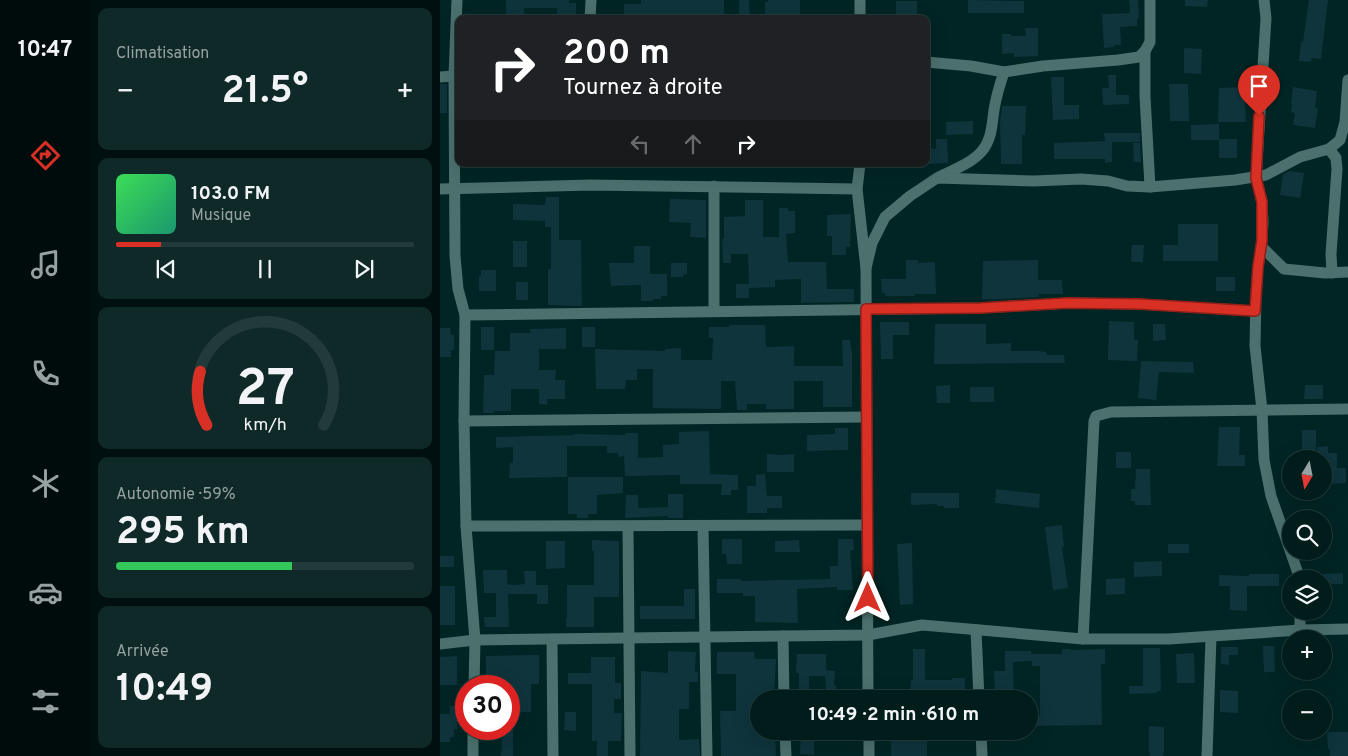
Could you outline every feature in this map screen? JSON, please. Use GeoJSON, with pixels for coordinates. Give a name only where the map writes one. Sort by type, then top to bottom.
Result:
{"type":"FeatureCollection","features":[{"type":"Feature","properties":{"kind":"street"},"geometry":{"type":"LineString","coordinates":[[456,15],[457,0]]}},
{"type":"Feature","properties":{"kind":"street"},"geometry":{"type":"LineString","coordinates":[[590,15],[591,0]]}},
{"type":"Feature","properties":{"kind":"street"},"geometry":{"type":"LineString","coordinates":[[860,0],[860,15]]}},
{"type":"Feature","properties":{"kind":"street"},"geometry":{"type":"LineString","coordinates":[[930,62],[971,66],[1004,72],[1043,66],[1139,57],[1150,42],[1150,0]]}},
{"type":"Feature","properties":{"kind":"street"},"geometry":{"type":"LineString","coordinates":[[1264,0],[1266,18],[1256,178],[1262,202],[1262,247],[1258,267],[1254,346],[1262,410],[1264,460],[1271,496],[1297,570]]}},
{"type":"Feature","properties":{"kind":"street"},"geometry":{"type":"LineString","coordinates":[[455,51],[455,106]]}},
{"type":"Feature","properties":{"kind":"street"},"geometry":{"type":"LineString","coordinates":[[1145,51],[1145,96],[1150,187]]}},
{"type":"Feature","properties":{"kind":"street"},"geometry":{"type":"LineString","coordinates":[[866,268],[872,243],[885,217],[910,196],[937,178],[972,159],[986,145],[992,127],[994,109],[1004,72]]}},
{"type":"Feature","properties":{"kind":"street"},"geometry":{"type":"LineString","coordinates":[[440,77],[454,76]]}},
{"type":"Feature","properties":{"kind":"street"},"geometry":{"type":"LineString","coordinates":[[937,178],[1034,181],[1081,179],[1108,181],[1127,186],[1150,187],[1266,176],[1300,157],[1329,149],[1340,140],[1347,122],[1348,80]]}},
{"type":"Feature","properties":{"kind":"street"},"geometry":{"type":"LineString","coordinates":[[1329,149],[1336,158],[1337,169],[1331,254],[1332,273]]}},
{"type":"Feature","properties":{"kind":"street"},"geometry":{"type":"LineString","coordinates":[[455,162],[455,256],[458,289],[465,315],[464,421],[466,526],[475,640],[474,675]]}},
{"type":"Feature","properties":{"kind":"street"},"geometry":{"type":"LineString","coordinates":[[860,167],[856,189],[866,268],[868,690]]}},
{"type":"Feature","properties":{"kind":"street"},"geometry":{"type":"LineString","coordinates":[[440,189],[590,184],[856,189]]}},
{"type":"Feature","properties":{"kind":"street"},"geometry":{"type":"LineString","coordinates":[[714,186],[714,311]]}},
{"type":"Feature","properties":{"kind":"street"},"geometry":{"type":"LineString","coordinates":[[1262,247],[1284,269],[1332,273],[1348,272]]}},
{"type":"Feature","properties":{"kind":"street"},"geometry":{"type":"LineString","coordinates":[[465,315],[981,308],[1067,303],[1255,311]]}},
{"type":"Feature","properties":{"kind":"street"},"geometry":{"type":"LineString","coordinates":[[1083,639],[1094,421],[1096,416],[1111,412],[1348,409]]}},
{"type":"Feature","properties":{"kind":"street"},"geometry":{"type":"LineString","coordinates":[[464,421],[866,417]]}},
{"type":"Feature","properties":{"kind":"street"},"geometry":{"type":"LineString","coordinates":[[466,526],[867,525]]}},
{"type":"Feature","properties":{"kind":"street"},"geometry":{"type":"LineString","coordinates":[[703,526],[707,756]]}},
{"type":"Feature","properties":{"kind":"street"},"geometry":{"type":"LineString","coordinates":[[628,527],[630,756]]}},
{"type":"Feature","properties":{"kind":"street"},"geometry":{"type":"LineString","coordinates":[[1300,620],[1300,630],[1348,629]]}},
{"type":"Feature","properties":{"kind":"street"},"geometry":{"type":"LineString","coordinates":[[440,644],[475,640],[868,635],[922,626],[1083,639],[1169,639],[1282,631]]}},
{"type":"Feature","properties":{"kind":"street"},"geometry":{"type":"LineString","coordinates":[[976,630],[979,690]]}},
{"type":"Feature","properties":{"kind":"street"},"geometry":{"type":"LineString","coordinates":[[783,636],[784,690]]}},
{"type":"Feature","properties":{"kind":"street"},"geometry":{"type":"LineString","coordinates":[[1208,756],[1212,637]]}},
{"type":"Feature","properties":{"kind":"street"},"geometry":{"type":"LineString","coordinates":[[552,639],[553,756]]}},
{"type":"Feature","properties":{"kind":"street"},"geometry":{"type":"LineString","coordinates":[[473,740],[473,756]]}},
{"type":"Feature","properties":{"kind":"street"},"geometry":{"type":"LineString","coordinates":[[785,740],[786,756]]}},
{"type":"Feature","properties":{"kind":"street"},"geometry":{"type":"LineString","coordinates":[[869,740],[869,756]]}},
{"type":"Feature","properties":{"kind":"street"},"geometry":{"type":"LineString","coordinates":[[981,740],[982,756]]}},
{"type":"Feature","properties":{"kind":"building"},"geometry":{"type":"Polygon","coordinates":[[[506,0],[569,0],[569,3],[576,3],[576,15],[557,15],[557,8],[524,8],[524,15],[506,15],[506,0]]]}},
{"type":"Feature","properties":{"kind":"building"},"geometry":{"type":"Polygon","coordinates":[[[641,0],[724,0],[724,15],[624,15],[624,4],[641,4],[641,0]]]}},
{"type":"Feature","properties":{"kind":"building"},"geometry":{"type":"Polygon","coordinates":[[[739,0],[749,0],[750,15],[739,15],[739,0]]]}},
{"type":"Feature","properties":{"kind":"building"},"geometry":{"type":"Polygon","coordinates":[[[768,0],[800,0],[800,15],[765,15],[765,2],[768,2],[768,0]]]}},
{"type":"Feature","properties":{"kind":"building"},"geometry":{"type":"Polygon","coordinates":[[[968,0],[1024,1],[1024,13],[968,13],[968,0]]]}},
{"type":"Feature","properties":{"kind":"building"},"geometry":{"type":"Polygon","coordinates":[[[1129,0],[1138,0],[1139,18],[1137,18],[1137,26],[1120,27],[1121,45],[1104,48],[1102,14],[1130,13],[1129,0]]]}},
{"type":"Feature","properties":{"kind":"building"},"geometry":{"type":"Polygon","coordinates":[[[1185,0],[1208,0],[1207,7],[1185,6],[1185,0]]]}},
{"type":"Feature","properties":{"kind":"building"},"geometry":{"type":"Polygon","coordinates":[[[1309,0],[1328,0],[1321,59],[1312,58],[1311,62],[1299,61],[1309,0]]]}},
{"type":"Feature","properties":{"kind":"building"},"geometry":{"type":"Polygon","coordinates":[[[896,1],[917,1],[917,15],[896,14],[896,1]]]}},
{"type":"Feature","properties":{"kind":"building"},"geometry":{"type":"Polygon","coordinates":[[[1025,28],[1038,28],[1038,56],[1014,57],[1014,53],[1002,54],[1002,34],[1026,36],[1025,28]]]}},
{"type":"Feature","properties":{"kind":"building"},"geometry":{"type":"Polygon","coordinates":[[[1184,48],[1202,49],[1201,74],[1184,73],[1184,48]]]}},
{"type":"Feature","properties":{"kind":"building"},"geometry":{"type":"Polygon","coordinates":[[[1108,75],[1116,75],[1116,95],[1129,95],[1129,104],[1103,105],[1102,88],[1109,88],[1108,75]]]}},
{"type":"Feature","properties":{"kind":"building"},"geometry":{"type":"Polygon","coordinates":[[[1051,77],[1064,77],[1064,105],[1079,105],[1079,119],[1053,120],[1051,77]]]}},
{"type":"Feature","properties":{"kind":"building"},"geometry":{"type":"Polygon","coordinates":[[[440,84],[447,84],[447,113],[440,113],[440,84]]]}},
{"type":"Feature","properties":{"kind":"building"},"geometry":{"type":"Polygon","coordinates":[[[1169,84],[1188,84],[1189,121],[1170,121],[1169,84]]]}},
{"type":"Feature","properties":{"kind":"building"},"geometry":{"type":"Polygon","coordinates":[[[1244,87],[1246,122],[1218,122],[1219,88],[1244,87]]]}},
{"type":"Feature","properties":{"kind":"building"},"geometry":{"type":"Polygon","coordinates":[[[1293,87],[1317,91],[1315,108],[1318,108],[1315,128],[1293,125],[1295,113],[1291,112],[1291,104],[1293,87]]]}},
{"type":"Feature","properties":{"kind":"building"},"geometry":{"type":"Polygon","coordinates":[[[1002,106],[1026,106],[1025,135],[1022,135],[1022,164],[1001,164],[1000,122],[1002,106]]]}},
{"type":"Feature","properties":{"kind":"building"},"geometry":{"type":"Polygon","coordinates":[[[973,121],[973,134],[946,135],[946,122],[973,121]]]}},
{"type":"Feature","properties":{"kind":"building"},"geometry":{"type":"Polygon","coordinates":[[[1219,124],[1219,140],[1191,140],[1191,125],[1219,124]]]}},
{"type":"Feature","properties":{"kind":"building"},"geometry":{"type":"Polygon","coordinates":[[[1104,133],[1140,133],[1140,142],[1112,142],[1112,162],[1105,163],[1105,159],[1054,159],[1054,143],[1105,141],[1104,133]]]}},
{"type":"Feature","properties":{"kind":"building"},"geometry":{"type":"Polygon","coordinates":[[[936,139],[947,139],[948,163],[930,164],[930,148],[936,149],[936,139]]]}},
{"type":"Feature","properties":{"kind":"building"},"geometry":{"type":"Polygon","coordinates":[[[1219,139],[1237,139],[1237,158],[1219,158],[1219,139]]]}},
{"type":"Feature","properties":{"kind":"building"},"geometry":{"type":"Polygon","coordinates":[[[1133,143],[1140,143],[1141,162],[1134,162],[1133,143]]]}},
{"type":"Feature","properties":{"kind":"building"},"geometry":{"type":"Polygon","coordinates":[[[1290,171],[1304,173],[1300,198],[1280,195],[1283,174],[1290,171]]]}},
{"type":"Feature","properties":{"kind":"building"},"geometry":{"type":"Polygon","coordinates":[[[546,197],[559,197],[559,240],[581,240],[582,306],[548,305],[548,269],[551,269],[551,227],[545,227],[545,221],[513,220],[513,204],[545,205],[546,197]]]}},
{"type":"Feature","properties":{"kind":"building"},"geometry":{"type":"Polygon","coordinates":[[[670,199],[706,200],[706,238],[690,237],[691,223],[669,222],[670,199]]]}},
{"type":"Feature","properties":{"kind":"building"},"geometry":{"type":"Polygon","coordinates":[[[745,200],[763,200],[763,237],[779,237],[779,208],[788,208],[788,211],[795,211],[795,233],[786,234],[788,262],[826,262],[827,289],[854,289],[854,302],[801,303],[801,279],[775,280],[775,287],[749,288],[749,298],[736,298],[736,284],[749,284],[748,254],[731,254],[731,263],[723,263],[722,239],[724,239],[724,217],[745,216],[745,200]]]}},
{"type":"Feature","properties":{"kind":"building"},"geometry":{"type":"Polygon","coordinates":[[[851,214],[850,247],[846,247],[846,255],[832,255],[832,236],[827,236],[827,215],[851,214]]]}},
{"type":"Feature","properties":{"kind":"building"},"geometry":{"type":"Polygon","coordinates":[[[1178,224],[1218,224],[1218,261],[1163,261],[1163,245],[1178,245],[1178,224]]]}},
{"type":"Feature","properties":{"kind":"building"},"geometry":{"type":"Polygon","coordinates":[[[513,241],[527,241],[527,267],[513,267],[513,241]]]}},
{"type":"Feature","properties":{"kind":"building"},"geometry":{"type":"Polygon","coordinates":[[[1132,245],[1144,245],[1143,262],[1131,262],[1132,245]]]}},
{"type":"Feature","properties":{"kind":"building"},"geometry":{"type":"Polygon","coordinates":[[[634,246],[650,246],[650,274],[667,274],[667,296],[661,296],[661,299],[653,299],[653,301],[641,301],[641,285],[611,286],[609,263],[634,263],[634,246]]]}},
{"type":"Feature","properties":{"kind":"building"},"geometry":{"type":"Polygon","coordinates":[[[906,260],[918,260],[918,263],[935,262],[936,294],[885,296],[885,293],[882,293],[881,279],[906,279],[906,260]]]}},
{"type":"Feature","properties":{"kind":"building"},"geometry":{"type":"Polygon","coordinates":[[[1038,260],[1038,280],[1062,280],[1063,294],[1039,294],[1039,297],[982,299],[983,261],[1038,260]]]}},
{"type":"Feature","properties":{"kind":"building"},"geometry":{"type":"Polygon","coordinates":[[[671,263],[687,263],[687,274],[683,275],[683,277],[671,277],[671,263]]]}},
{"type":"Feature","properties":{"kind":"building"},"geometry":{"type":"Polygon","coordinates":[[[481,270],[496,270],[496,291],[479,291],[481,270]]]}},
{"type":"Feature","properties":{"kind":"building"},"geometry":{"type":"Polygon","coordinates":[[[1216,277],[1235,277],[1235,291],[1216,291],[1216,277]]]}},
{"type":"Feature","properties":{"kind":"building"},"geometry":{"type":"Polygon","coordinates":[[[516,282],[528,282],[528,300],[516,300],[516,282]]]}},
{"type":"Feature","properties":{"kind":"building"},"geometry":{"type":"Polygon","coordinates":[[[1109,321],[1134,322],[1134,340],[1138,340],[1137,361],[1108,360],[1109,321]]]}},
{"type":"Feature","properties":{"kind":"building"},"geometry":{"type":"Polygon","coordinates":[[[880,322],[909,322],[909,335],[893,335],[893,359],[881,359],[880,322]]]}},
{"type":"Feature","properties":{"kind":"building"},"geometry":{"type":"Polygon","coordinates":[[[935,324],[986,324],[986,344],[1011,343],[1011,351],[1038,351],[1046,352],[1047,355],[1064,355],[1065,363],[934,364],[935,324]]]}},
{"type":"Feature","properties":{"kind":"building"},"geometry":{"type":"Polygon","coordinates":[[[1153,324],[1165,324],[1166,340],[1153,341],[1153,324]]]}},
{"type":"Feature","properties":{"kind":"building"},"geometry":{"type":"Polygon","coordinates":[[[729,325],[765,325],[766,347],[794,346],[794,366],[843,366],[842,340],[850,340],[852,353],[852,407],[823,407],[823,381],[794,381],[794,409],[766,409],[766,404],[747,404],[747,410],[737,410],[735,381],[721,381],[721,409],[653,408],[653,369],[637,369],[637,380],[626,380],[625,389],[596,389],[595,349],[665,351],[665,349],[681,348],[681,360],[712,360],[713,338],[709,338],[709,327],[729,327],[729,325]]]}},
{"type":"Feature","properties":{"kind":"building"},"geometry":{"type":"Polygon","coordinates":[[[481,327],[494,327],[494,350],[481,350],[481,327]]]}},
{"type":"Feature","properties":{"kind":"building"},"geometry":{"type":"Polygon","coordinates":[[[582,327],[595,327],[595,347],[582,347],[582,327]]]}},
{"type":"Feature","properties":{"kind":"building"},"geometry":{"type":"Polygon","coordinates":[[[440,328],[450,328],[451,335],[454,335],[454,350],[451,350],[451,357],[440,357],[440,328]]]}},
{"type":"Feature","properties":{"kind":"building"},"geometry":{"type":"Polygon","coordinates":[[[566,328],[566,349],[539,349],[539,370],[556,370],[555,380],[565,380],[565,399],[547,399],[547,405],[539,404],[539,389],[511,389],[511,411],[483,413],[484,375],[494,375],[495,351],[510,351],[510,333],[530,333],[530,329],[566,328]]]}},
{"type":"Feature","properties":{"kind":"building"},"geometry":{"type":"Polygon","coordinates":[[[1141,361],[1193,362],[1194,373],[1159,372],[1156,400],[1138,398],[1141,361]]]}},
{"type":"Feature","properties":{"kind":"building"},"geometry":{"type":"Polygon","coordinates":[[[950,385],[950,403],[937,403],[936,386],[950,385]]]}},
{"type":"Feature","properties":{"kind":"building"},"geometry":{"type":"Polygon","coordinates":[[[1305,385],[1323,385],[1323,399],[1304,399],[1305,385]]]}},
{"type":"Feature","properties":{"kind":"building"},"geometry":{"type":"Polygon","coordinates":[[[970,387],[994,387],[994,402],[970,402],[970,387]]]}},
{"type":"Feature","properties":{"kind":"building"},"geometry":{"type":"Polygon","coordinates":[[[1219,427],[1240,427],[1239,455],[1245,455],[1245,466],[1217,466],[1219,427]]]}},
{"type":"Feature","properties":{"kind":"building"},"geometry":{"type":"Polygon","coordinates":[[[835,428],[848,428],[848,450],[807,451],[807,435],[835,434],[835,428]]]}},
{"type":"Feature","properties":{"kind":"building"},"geometry":{"type":"Polygon","coordinates":[[[1302,430],[1316,430],[1316,450],[1302,450],[1302,430]]]}},
{"type":"Feature","properties":{"kind":"building"},"geometry":{"type":"Polygon","coordinates":[[[709,431],[710,474],[738,475],[738,490],[731,490],[731,495],[721,495],[722,484],[680,484],[680,475],[625,476],[624,456],[619,457],[618,453],[607,453],[607,446],[567,446],[567,477],[509,478],[510,463],[513,463],[513,447],[496,448],[496,437],[574,434],[625,435],[625,433],[638,433],[638,458],[663,457],[663,445],[679,444],[679,432],[709,431]]]}},
{"type":"Feature","properties":{"kind":"building"},"geometry":{"type":"Polygon","coordinates":[[[1328,446],[1328,450],[1317,450],[1317,447],[1328,446]]]}},
{"type":"Feature","properties":{"kind":"building"},"geometry":{"type":"Polygon","coordinates":[[[1116,452],[1131,452],[1131,468],[1116,468],[1116,452]]]}},
{"type":"Feature","properties":{"kind":"building"},"geometry":{"type":"Polygon","coordinates":[[[1332,453],[1337,453],[1337,468],[1346,468],[1346,483],[1332,484],[1332,453]]]}},
{"type":"Feature","properties":{"kind":"building"},"geometry":{"type":"Polygon","coordinates":[[[767,454],[794,454],[794,472],[767,472],[767,454]]]}},
{"type":"Feature","properties":{"kind":"building"},"geometry":{"type":"Polygon","coordinates":[[[1136,469],[1150,469],[1151,505],[1135,505],[1135,501],[1131,501],[1131,489],[1135,489],[1136,469]]]}},
{"type":"Feature","properties":{"kind":"building"},"geometry":{"type":"Polygon","coordinates":[[[765,474],[767,496],[782,496],[782,508],[767,508],[767,513],[747,513],[747,486],[756,486],[756,475],[765,474]]]}},
{"type":"Feature","properties":{"kind":"building"},"geometry":{"type":"Polygon","coordinates":[[[568,477],[623,477],[623,493],[597,495],[597,514],[588,514],[588,518],[577,518],[577,514],[568,514],[568,477]]]}},
{"type":"Feature","properties":{"kind":"building"},"geometry":{"type":"Polygon","coordinates":[[[996,489],[1040,494],[1039,508],[995,503],[996,489]]]}},
{"type":"Feature","properties":{"kind":"building"},"geometry":{"type":"Polygon","coordinates":[[[911,493],[959,493],[959,508],[944,508],[944,506],[937,506],[937,504],[911,505],[911,493]]]}},
{"type":"Feature","properties":{"kind":"building"},"geometry":{"type":"Polygon","coordinates":[[[668,494],[683,494],[683,518],[668,518],[668,516],[625,518],[626,495],[638,495],[638,508],[668,507],[668,494]]]}},
{"type":"Feature","properties":{"kind":"building"},"geometry":{"type":"Polygon","coordinates":[[[1062,525],[1064,547],[1062,547],[1068,588],[1053,590],[1045,527],[1062,525]]]}},
{"type":"Feature","properties":{"kind":"building"},"geometry":{"type":"Polygon","coordinates":[[[722,539],[742,539],[742,564],[727,564],[726,554],[722,554],[722,539]]]}},
{"type":"Feature","properties":{"kind":"building"},"geometry":{"type":"Polygon","coordinates":[[[838,539],[853,539],[854,550],[850,551],[853,590],[837,590],[837,587],[797,589],[798,623],[755,622],[755,596],[743,596],[743,593],[717,593],[717,579],[741,579],[741,581],[830,579],[830,566],[838,566],[838,539]]]}},
{"type":"Feature","properties":{"kind":"building"},"geometry":{"type":"Polygon","coordinates":[[[592,540],[619,541],[619,597],[594,597],[594,627],[566,627],[567,585],[594,585],[594,551],[592,551],[592,540]]]}},
{"type":"Feature","properties":{"kind":"building"},"geometry":{"type":"Polygon","coordinates":[[[799,540],[800,552],[775,552],[775,541],[799,540]]]}},
{"type":"Feature","properties":{"kind":"building"},"geometry":{"type":"Polygon","coordinates":[[[546,541],[565,541],[565,568],[546,569],[546,541]]]}},
{"type":"Feature","properties":{"kind":"building"},"geometry":{"type":"Polygon","coordinates":[[[912,543],[913,604],[900,605],[897,544],[912,543]]]}},
{"type":"Feature","properties":{"kind":"building"},"geometry":{"type":"Polygon","coordinates":[[[1168,544],[1189,544],[1189,553],[1168,553],[1168,544]]]}},
{"type":"Feature","properties":{"kind":"building"},"geometry":{"type":"Polygon","coordinates":[[[440,556],[454,556],[454,567],[440,567],[440,556]]]}},
{"type":"Feature","properties":{"kind":"building"},"geometry":{"type":"Polygon","coordinates":[[[1162,561],[1162,576],[1134,577],[1134,562],[1162,561]]]}},
{"type":"Feature","properties":{"kind":"building"},"geometry":{"type":"Polygon","coordinates":[[[483,570],[507,570],[507,584],[514,585],[525,584],[524,571],[536,571],[536,585],[548,585],[548,604],[537,604],[537,594],[508,594],[509,627],[485,627],[484,617],[496,617],[496,593],[484,593],[483,570]]]}},
{"type":"Feature","properties":{"kind":"building"},"geometry":{"type":"Polygon","coordinates":[[[1343,573],[1343,584],[1332,584],[1332,574],[1343,573]]]}},
{"type":"Feature","properties":{"kind":"building"},"geometry":{"type":"Polygon","coordinates":[[[1249,574],[1279,574],[1279,586],[1247,586],[1247,611],[1230,610],[1230,586],[1219,586],[1219,575],[1249,576],[1249,574]]]}},
{"type":"Feature","properties":{"kind":"building"},"geometry":{"type":"Polygon","coordinates":[[[1125,578],[1125,594],[1106,595],[1106,579],[1125,578]]]}},
{"type":"Feature","properties":{"kind":"building"},"geometry":{"type":"Polygon","coordinates":[[[440,586],[455,586],[455,625],[440,625],[440,586]]]}},
{"type":"Feature","properties":{"kind":"building"},"geometry":{"type":"Polygon","coordinates":[[[684,589],[695,589],[695,619],[640,619],[640,606],[684,606],[684,589]]]}},
{"type":"Feature","properties":{"kind":"building"},"geometry":{"type":"Polygon","coordinates":[[[1263,646],[1274,646],[1275,672],[1264,672],[1263,646]]]}},
{"type":"Feature","properties":{"kind":"building"},"geometry":{"type":"Polygon","coordinates":[[[1221,647],[1238,647],[1238,655],[1229,655],[1229,665],[1221,664],[1221,647]]]}},
{"type":"Feature","properties":{"kind":"building"},"geometry":{"type":"Polygon","coordinates":[[[1143,648],[1160,648],[1161,691],[1157,691],[1157,693],[1129,694],[1129,686],[1143,686],[1143,648]]]}},
{"type":"Feature","properties":{"kind":"building"},"geometry":{"type":"Polygon","coordinates":[[[913,649],[925,649],[925,680],[965,678],[965,690],[910,690],[911,680],[913,680],[913,649]]]}},
{"type":"Feature","properties":{"kind":"building"},"geometry":{"type":"Polygon","coordinates":[[[1062,649],[1105,649],[1105,664],[1101,664],[1102,725],[1038,726],[1038,716],[1040,716],[1040,666],[1032,666],[1032,661],[1013,662],[1014,690],[995,690],[994,671],[1005,671],[1005,651],[1031,651],[1031,654],[1062,654],[1062,649]]]}},
{"type":"Feature","properties":{"kind":"building"},"geometry":{"type":"Polygon","coordinates":[[[668,651],[696,652],[695,672],[698,672],[698,682],[689,682],[689,709],[679,709],[679,740],[699,739],[700,756],[640,756],[641,671],[668,673],[668,651]]]}},
{"type":"Feature","properties":{"kind":"building"},"geometry":{"type":"Polygon","coordinates":[[[717,652],[754,652],[755,659],[776,659],[774,690],[750,690],[750,740],[775,740],[776,756],[721,756],[720,711],[736,711],[736,674],[717,674],[717,652]]]}},
{"type":"Feature","properties":{"kind":"building"},"geometry":{"type":"Polygon","coordinates":[[[1194,653],[1195,683],[1177,683],[1176,654],[1194,653]]]}},
{"type":"Feature","properties":{"kind":"building"},"geometry":{"type":"Polygon","coordinates":[[[797,654],[826,654],[826,670],[835,671],[834,685],[836,685],[836,690],[826,690],[825,676],[809,676],[809,690],[799,690],[799,673],[796,673],[797,654]]]}},
{"type":"Feature","properties":{"kind":"building"},"geometry":{"type":"Polygon","coordinates":[[[539,655],[539,684],[531,684],[531,712],[520,712],[520,675],[486,675],[486,656],[539,655]]]}},
{"type":"Feature","properties":{"kind":"building"},"geometry":{"type":"Polygon","coordinates":[[[457,656],[455,685],[440,685],[440,657],[457,656]]]}},
{"type":"Feature","properties":{"kind":"building"},"geometry":{"type":"Polygon","coordinates":[[[591,657],[615,657],[615,683],[621,683],[621,699],[614,699],[614,713],[622,713],[621,741],[608,741],[608,756],[597,756],[597,741],[592,741],[592,684],[568,684],[568,673],[591,673],[591,657]]]}},
{"type":"Feature","properties":{"kind":"building"},"geometry":{"type":"Polygon","coordinates":[[[1220,690],[1238,691],[1238,713],[1220,712],[1220,690]]]}},
{"type":"Feature","properties":{"kind":"building"},"geometry":{"type":"Polygon","coordinates":[[[450,706],[455,706],[454,737],[450,737],[450,742],[440,742],[440,714],[450,714],[450,706]]]}},
{"type":"Feature","properties":{"kind":"building"},"geometry":{"type":"Polygon","coordinates":[[[565,712],[576,712],[576,731],[564,730],[565,712]]]}},
{"type":"Feature","properties":{"kind":"building"},"geometry":{"type":"Polygon","coordinates":[[[1149,726],[1164,727],[1163,756],[1150,756],[1149,726]]]}},
{"type":"Feature","properties":{"kind":"building"},"geometry":{"type":"Polygon","coordinates":[[[1332,732],[1348,732],[1348,756],[1330,756],[1330,749],[1328,749],[1327,740],[1332,740],[1332,732]]]}},
{"type":"Feature","properties":{"kind":"building"},"geometry":{"type":"Polygon","coordinates":[[[502,740],[513,740],[513,756],[501,756],[502,740]]]}},
{"type":"Feature","properties":{"kind":"building"},"geometry":{"type":"Polygon","coordinates":[[[801,740],[814,740],[814,755],[800,754],[801,740]]]}},
{"type":"Feature","properties":{"kind":"building"},"geometry":{"type":"Polygon","coordinates":[[[891,740],[927,740],[927,756],[891,756],[891,740]]]}},
{"type":"Feature","properties":{"kind":"route"},"geometry":{"type":"LineString","coordinates":[[868,598],[866,309],[981,308],[1067,303],[1139,304],[1255,311],[1263,222],[1262,202],[1256,178],[1259,116]]}}]}
